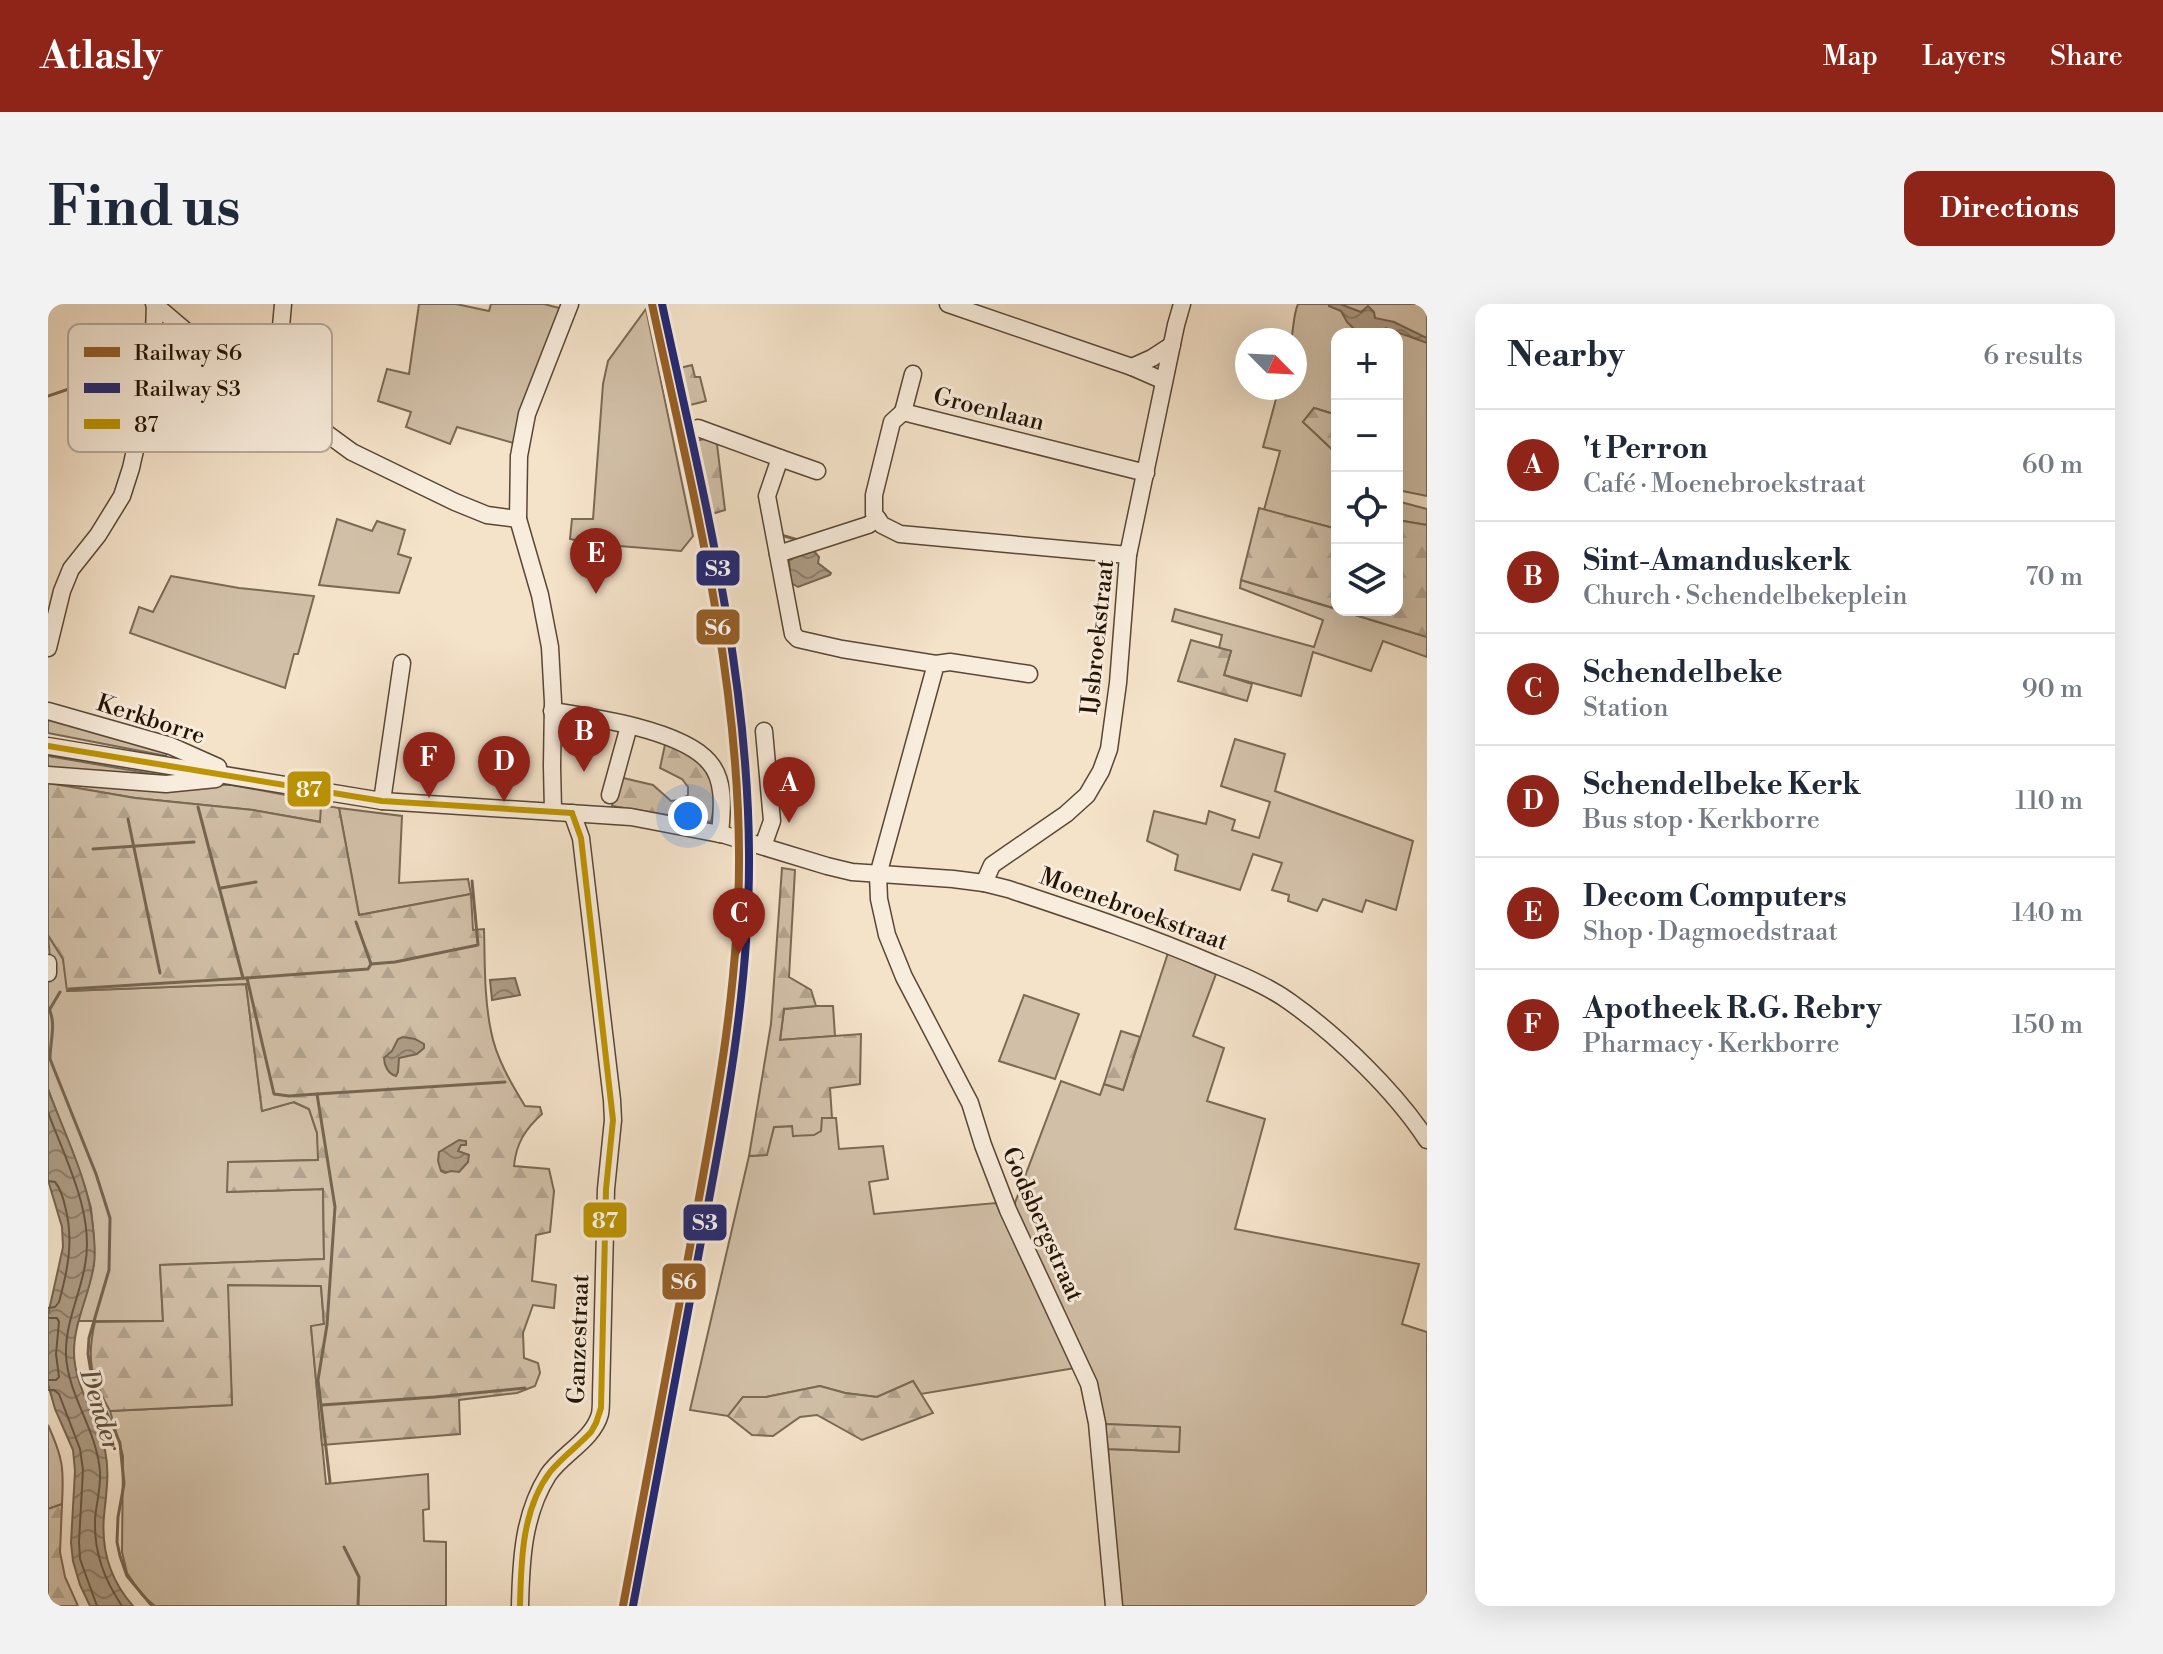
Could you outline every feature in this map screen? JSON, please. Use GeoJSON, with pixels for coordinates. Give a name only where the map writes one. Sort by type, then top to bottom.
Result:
{"type":"FeatureCollection","features":[{"type":"Feature","properties":{"kind":"street"},"geometry":{"type":"LineString","coordinates":[[281,324],[283,304]]}},
{"type":"Feature","properties":{"kind":"street"},"geometry":{"type":"LineString","coordinates":[[553,811],[550,647],[540,595],[518,519],[519,456],[527,414],[570,304]]}},
{"type":"Feature","properties":{"kind":"street"},"geometry":{"type":"LineString","coordinates":[[948,304],[1132,367],[1164,381]]}},
{"type":"Feature","properties":{"kind":"street","name":"IJsbroekstraat"},"geometry":{"type":"LineString","coordinates":[[984,883],[992,865],[1066,814],[1087,795],[1109,749],[1128,555],[1182,304]]}},
{"type":"Feature","properties":{"kind":"street"},"geometry":{"type":"LineString","coordinates":[[155,305],[177,324]]}},
{"type":"Feature","properties":{"kind":"street"},"geometry":{"type":"LineString","coordinates":[[1132,367],[1172,345]]}},
{"type":"Feature","properties":{"kind":"street"},"geometry":{"type":"LineString","coordinates":[[903,412],[913,374]]}},
{"type":"Feature","properties":{"kind":"street","name":"Groenlaan"},"geometry":{"type":"LineString","coordinates":[[878,519],[874,514],[874,495],[892,422],[903,412],[1146,473]]}},
{"type":"Feature","properties":{"kind":"street"},"geometry":{"type":"LineString","coordinates":[[698,428],[817,471]]}},
{"type":"Feature","properties":{"kind":"street"},"geometry":{"type":"LineString","coordinates":[[332,437],[352,452],[455,502],[487,515],[518,519]]}},
{"type":"Feature","properties":{"kind":"street"},"geometry":{"type":"LineString","coordinates":[[48,648],[62,591],[71,569],[98,535],[122,496],[135,452]]}},
{"type":"Feature","properties":{"kind":"street"},"geometry":{"type":"LineString","coordinates":[[780,458],[767,496],[789,623],[798,639],[936,664],[950,662],[1029,674]]}},
{"type":"Feature","properties":{"kind":"street"},"geometry":{"type":"LineString","coordinates":[[778,554],[878,519],[882,525],[900,534],[1128,555]]}},
{"type":"Feature","properties":{"kind":"street"},"geometry":{"type":"LineString","coordinates":[[382,801],[402,663]]}},
{"type":"Feature","properties":{"kind":"street"},"geometry":{"type":"LineString","coordinates":[[878,875],[936,664]]}},
{"type":"Feature","properties":{"kind":"street","name":"Kerkborre"},"geometry":{"type":"LineString","coordinates":[[48,711],[171,746],[238,776]]}},
{"type":"Feature","properties":{"kind":"street"},"geometry":{"type":"LineString","coordinates":[[552,711],[629,726],[683,741],[709,762],[718,778],[722,794],[720,834]]}},
{"type":"Feature","properties":{"kind":"street"},"geometry":{"type":"LineString","coordinates":[[610,795],[629,726]]}},
{"type":"Feature","properties":{"kind":"street"},"geometry":{"type":"LineString","coordinates":[[763,846],[772,821],[764,731]]}},
{"type":"Feature","properties":{"kind":"street","name":"Kerkborre"},"geometry":{"type":"LineString","coordinates":[[48,746],[382,801],[631,817],[742,839]]}},
{"type":"Feature","properties":{"kind":"street","name":"Kerkborre"},"geometry":{"type":"LineString","coordinates":[[48,775],[166,784],[238,776]]}},
{"type":"Feature","properties":{"kind":"street","name":"Ganzestraat"},"geometry":{"type":"LineString","coordinates":[[520,1606],[521,1561],[532,1510],[550,1473],[589,1433],[600,1413],[606,1189],[613,1110],[581,838],[572,813]]}},
{"type":"Feature","properties":{"kind":"street","name":"Moenebroekstraat"},"geometry":{"type":"LineString","coordinates":[[742,839],[827,866],[878,875],[984,883],[1102,921],[1240,975],[1289,1001],[1352,1054],[1411,1116],[1427,1140]]}},
{"type":"Feature","properties":{"kind":"street","name":"Godsbergstraat"},"geometry":{"type":"LineString","coordinates":[[878,875],[879,899],[887,935],[904,977],[970,1103],[1008,1210],[1089,1384],[1097,1423],[1114,1606]]}},
{"type":"Feature","properties":{"kind":"street"},"geometry":{"type":"LineString","coordinates":[[48,963],[48,973]]}},
{"type":"Feature","properties":{"kind":"green space"},"geometry":{"type":"Polygon","coordinates":[[[419,304],[456,304],[489,311],[491,304],[544,304],[563,309],[517,444],[457,427],[450,444],[406,427],[411,412],[378,401],[387,369],[409,374],[419,304]]]}},
{"type":"Feature","properties":{"kind":"green space"},"geometry":{"type":"Polygon","coordinates":[[[1298,304],[1427,304],[1427,496],[1403,491],[1403,328],[1331,328],[1331,413],[1314,408],[1303,422],[1331,448],[1331,527],[1264,510],[1280,451],[1263,447],[1276,400],[1307,400],[1307,328],[1293,328],[1298,304]]]}},
{"type":"Feature","properties":{"kind":"green space"},"geometry":{"type":"Polygon","coordinates":[[[646,309],[693,536],[681,551],[570,539],[572,519],[593,519],[603,384],[608,361],[646,309]]]}},
{"type":"Feature","properties":{"kind":"green space"},"geometry":{"type":"Polygon","coordinates":[[[692,365],[695,377],[700,377],[706,401],[690,405],[680,368],[692,365]]]}},
{"type":"Feature","properties":{"kind":"green space"},"geometry":{"type":"Polygon","coordinates":[[[1314,408],[1331,413],[1331,448],[1303,422],[1314,408]]]}},
{"type":"Feature","properties":{"kind":"green space"},"geometry":{"type":"Polygon","coordinates":[[[716,436],[725,510],[712,514],[696,441],[716,436]]]}},
{"type":"Feature","properties":{"kind":"green space"},"geometry":{"type":"Polygon","coordinates":[[[1403,503],[1427,509],[1427,525],[1403,521],[1403,503]]]}},
{"type":"Feature","properties":{"kind":"green space"},"geometry":{"type":"Polygon","coordinates":[[[1259,508],[1331,527],[1331,607],[1241,580],[1259,508]]]}},
{"type":"Feature","properties":{"kind":"green space"},"geometry":{"type":"Polygon","coordinates":[[[337,519],[372,531],[377,521],[405,530],[398,554],[411,558],[399,593],[319,585],[337,519]]]}},
{"type":"Feature","properties":{"kind":"green space"},"geometry":{"type":"Polygon","coordinates":[[[1403,521],[1427,525],[1427,637],[1359,616],[1403,616],[1403,521]]]}},
{"type":"Feature","properties":{"kind":"green space"},"geometry":{"type":"Polygon","coordinates":[[[171,576],[239,588],[314,596],[285,688],[130,633],[139,607],[153,612],[171,576]]]}},
{"type":"Feature","properties":{"kind":"green space"},"geometry":{"type":"Polygon","coordinates":[[[1241,580],[1331,608],[1331,616],[1358,616],[1427,637],[1427,657],[1383,641],[1371,671],[1313,652],[1301,696],[1224,675],[1231,651],[1219,648],[1222,635],[1172,621],[1175,609],[1314,647],[1323,620],[1240,588],[1241,580]]]}},
{"type":"Feature","properties":{"kind":"green space"},"geometry":{"type":"Polygon","coordinates":[[[1191,640],[1231,651],[1224,675],[1252,684],[1247,701],[1178,681],[1191,640]]]}},
{"type":"Feature","properties":{"kind":"green space"},"geometry":{"type":"Polygon","coordinates":[[[48,718],[167,753],[166,756],[48,733],[48,718]]]}},
{"type":"Feature","properties":{"kind":"green space"},"geometry":{"type":"Polygon","coordinates":[[[1235,739],[1285,754],[1275,791],[1413,841],[1396,910],[1366,900],[1362,912],[1323,899],[1317,911],[1288,901],[1289,895],[1272,890],[1282,863],[1253,854],[1240,890],[1175,870],[1178,855],[1147,841],[1154,811],[1206,824],[1209,811],[1235,820],[1232,830],[1259,838],[1270,802],[1221,786],[1235,739]]]}},
{"type":"Feature","properties":{"kind":"green space"},"geometry":{"type":"Polygon","coordinates":[[[666,740],[696,758],[712,777],[714,808],[711,822],[612,806],[619,777],[653,785],[671,801],[688,795],[688,787],[682,779],[660,768],[666,740]]]}},
{"type":"Feature","properties":{"kind":"green space"},"geometry":{"type":"Polygon","coordinates":[[[48,756],[164,776],[48,772],[48,756]]]}},
{"type":"Feature","properties":{"kind":"green space"},"geometry":{"type":"Polygon","coordinates":[[[48,781],[232,785],[321,805],[321,822],[253,810],[135,798],[48,781]]]}},
{"type":"Feature","properties":{"kind":"green space"},"geometry":{"type":"Polygon","coordinates":[[[48,783],[135,798],[253,810],[320,822],[321,805],[339,808],[359,915],[471,894],[473,930],[484,929],[487,1006],[496,1051],[525,1106],[540,1107],[542,1114],[522,1137],[514,1166],[549,1169],[554,1191],[550,1232],[536,1235],[532,1281],[556,1285],[554,1308],[533,1305],[523,1333],[524,1358],[538,1363],[540,1373],[535,1386],[517,1393],[459,1400],[460,1434],[322,1445],[311,1326],[324,1324],[321,1286],[228,1285],[232,1405],[110,1411],[92,1368],[95,1322],[163,1321],[160,1265],[324,1259],[323,1189],[227,1192],[228,1162],[318,1160],[317,1133],[309,1109],[294,1102],[262,1111],[246,984],[67,991],[63,959],[48,935],[48,783]]]}},
{"type":"Feature","properties":{"kind":"green space"},"geometry":{"type":"Polygon","coordinates":[[[339,808],[402,816],[399,883],[468,879],[471,894],[359,915],[339,808]]]}},
{"type":"Feature","properties":{"kind":"green space"},"geometry":{"type":"Polygon","coordinates":[[[782,868],[795,870],[789,977],[811,990],[816,1006],[784,1009],[780,1040],[861,1034],[860,1084],[830,1088],[832,1118],[822,1118],[821,1131],[814,1135],[793,1136],[792,1126],[774,1127],[767,1155],[749,1156],[771,1024],[782,868]]]}},
{"type":"Feature","properties":{"kind":"green space"},"geometry":{"type":"Polygon","coordinates":[[[48,935],[63,959],[68,991],[246,984],[262,1111],[293,1102],[309,1109],[317,1133],[319,1160],[229,1162],[228,1192],[323,1189],[324,1259],[160,1265],[163,1321],[77,1321],[94,1264],[94,1240],[85,1187],[48,1089],[48,935]]]}},
{"type":"Feature","properties":{"kind":"green space"},"geometry":{"type":"Polygon","coordinates":[[[1168,953],[1216,974],[1193,1036],[1224,1048],[1207,1101],[1265,1119],[1235,1229],[1419,1264],[1402,1324],[1427,1332],[1427,1606],[1120,1606],[1108,1449],[1178,1452],[1180,1428],[1104,1424],[1013,1208],[1061,1081],[1100,1095],[1104,1084],[1123,1090],[1168,953]]]}},
{"type":"Feature","properties":{"kind":"green space"},"geometry":{"type":"Polygon","coordinates":[[[1024,995],[1079,1014],[1055,1079],[999,1061],[1024,995]]]}},
{"type":"Feature","properties":{"kind":"green space"},"geometry":{"type":"Polygon","coordinates":[[[833,1006],[835,1036],[780,1040],[784,1009],[833,1006]]]}},
{"type":"Feature","properties":{"kind":"green space"},"geometry":{"type":"Polygon","coordinates":[[[1121,1031],[1140,1037],[1123,1090],[1104,1084],[1121,1031]]]}},
{"type":"Feature","properties":{"kind":"green space"},"geometry":{"type":"Polygon","coordinates":[[[822,1118],[836,1118],[839,1149],[883,1146],[888,1179],[869,1182],[874,1214],[996,1203],[1075,1368],[921,1394],[913,1381],[877,1397],[820,1386],[766,1397],[743,1397],[728,1416],[690,1410],[749,1156],[766,1155],[774,1127],[793,1126],[794,1136],[822,1118]]]}},
{"type":"Feature","properties":{"kind":"green space"},"geometry":{"type":"Polygon","coordinates":[[[227,1285],[321,1286],[324,1324],[311,1327],[326,1484],[428,1474],[429,1509],[423,1510],[424,1541],[446,1542],[446,1606],[155,1606],[142,1595],[127,1573],[122,1552],[123,1456],[110,1411],[232,1405],[227,1285]]]}},
{"type":"Feature","properties":{"kind":"green space"},"geometry":{"type":"Polygon","coordinates":[[[913,1381],[933,1413],[862,1440],[817,1415],[800,1417],[773,1436],[752,1435],[728,1416],[743,1397],[766,1397],[820,1386],[877,1397],[913,1381]]]}},
{"type":"Feature","properties":{"kind":"green space"},"geometry":{"type":"Polygon","coordinates":[[[1104,1424],[1180,1427],[1179,1452],[1108,1449],[1104,1424]]]}},
{"type":"Feature","properties":{"kind":"green space"},"geometry":{"type":"Polygon","coordinates":[[[48,1425],[60,1455],[63,1481],[62,1504],[48,1509],[48,1425]]]}},
{"type":"Feature","properties":{"kind":"green space"},"geometry":{"type":"Polygon","coordinates":[[[62,1504],[60,1552],[65,1577],[78,1606],[48,1606],[48,1509],[62,1504]]]}},
{"type":"Feature","properties":{"kind":"water"},"geometry":{"type":"Polygon","coordinates":[[[1340,304],[1361,312],[1368,306],[1375,318],[1394,322],[1427,338],[1427,343],[1403,334],[1403,328],[1353,328],[1341,311],[1329,306],[1340,304]]]}},
{"type":"Feature","properties":{"kind":"water"},"geometry":{"type":"Polygon","coordinates":[[[814,551],[819,557],[818,563],[830,575],[798,587],[791,583],[789,561],[814,551]]]}},
{"type":"Feature","properties":{"kind":"water"},"geometry":{"type":"Polygon","coordinates":[[[515,978],[520,995],[492,1000],[490,980],[515,978]]]}},
{"type":"Feature","properties":{"kind":"water"},"geometry":{"type":"Polygon","coordinates":[[[403,1037],[415,1039],[424,1044],[424,1048],[417,1054],[399,1058],[396,1076],[387,1069],[384,1058],[403,1037]]]}},
{"type":"Feature","properties":{"kind":"water"},"geometry":{"type":"Polygon","coordinates":[[[48,1089],[91,1210],[95,1259],[77,1329],[75,1365],[102,1438],[106,1459],[103,1529],[106,1553],[113,1576],[133,1606],[90,1606],[73,1561],[73,1450],[48,1384],[48,1315],[63,1247],[62,1227],[48,1180],[48,1089]]]}},
{"type":"Feature","properties":{"kind":"water"},"geometry":{"type":"Polygon","coordinates":[[[459,1140],[466,1141],[466,1145],[461,1145],[458,1151],[469,1155],[468,1162],[459,1172],[441,1171],[439,1152],[459,1140]]]}},
{"type":"Feature","properties":{"kind":"waterway"},"geometry":{"type":"LineString","coordinates":[[48,396],[68,389]]}},
{"type":"Feature","properties":{"kind":"waterway"},"geometry":{"type":"LineString","coordinates":[[781,535],[798,540]]}},
{"type":"Feature","properties":{"kind":"waterway"},"geometry":{"type":"LineString","coordinates":[[198,807],[243,978]]}},
{"type":"Feature","properties":{"kind":"waterway"},"geometry":{"type":"LineString","coordinates":[[128,819],[160,973]]}},
{"type":"Feature","properties":{"kind":"waterway"},"geometry":{"type":"LineString","coordinates":[[93,849],[194,842]]}},
{"type":"Feature","properties":{"kind":"waterway"},"geometry":{"type":"LineString","coordinates":[[371,964],[478,945],[472,881]]}},
{"type":"Feature","properties":{"kind":"waterway"},"geometry":{"type":"LineString","coordinates":[[221,888],[256,882]]}},
{"type":"Feature","properties":{"kind":"waterway"},"geometry":{"type":"LineString","coordinates":[[247,978],[368,969],[371,964],[356,922]]}},
{"type":"Feature","properties":{"kind":"waterway"},"geometry":{"type":"LineString","coordinates":[[69,989],[247,978],[274,1094],[317,1094],[335,1207],[327,1325],[318,1380],[330,1482]]}},
{"type":"Feature","properties":{"kind":"waterway"},"geometry":{"type":"LineString","coordinates":[[50,1009],[60,992]]}},
{"type":"Feature","properties":{"kind":"waterway","name":"Dender"},"geometry":{"type":"LineString","coordinates":[[48,1007],[53,1025],[50,1059],[96,1174],[110,1218],[109,1270],[89,1338],[88,1354],[97,1390],[120,1443],[124,1484],[118,1517],[120,1556],[127,1576],[152,1606]]}},
{"type":"Feature","properties":{"kind":"waterway"},"geometry":{"type":"LineString","coordinates":[[317,1094],[505,1082]]}},
{"type":"Feature","properties":{"kind":"waterway"},"geometry":{"type":"LineString","coordinates":[[322,1405],[525,1388]]}},
{"type":"Feature","properties":{"kind":"waterway"},"geometry":{"type":"LineString","coordinates":[[344,1547],[359,1577],[358,1606]]}},
{"type":"Feature","properties":{"kind":"rail line","name":"S6"},"geometry":{"type":"LineString","coordinates":[[623,1606],[716,1100],[730,1002],[738,903],[737,783],[721,645],[710,577],[652,304]]}},
{"type":"Feature","properties":{"kind":"rail line","name":"S3"},"geometry":{"type":"LineString","coordinates":[[633,1606],[727,1100],[741,1002],[748,903],[747,783],[731,645],[720,577],[662,304]]}},
{"type":"Feature","properties":{"kind":"transit line","name":"87"},"geometry":{"type":"LineString","coordinates":[[48,746],[382,801],[572,813]]}},
{"type":"Feature","properties":{"kind":"transit line","name":"87"},"geometry":{"type":"LineString","coordinates":[[520,1606],[525,1536],[534,1502],[550,1472],[591,1432],[601,1408],[606,1189],[613,1120],[581,838],[572,813]]}},
{"type":"Feature","properties":{"kind":"place","name":"Decom Computers"},"geometry":{"type":"Point","coordinates":[596,594]}},
{"type":"Feature","properties":{"kind":"place","name":"Sint-Amanduskerk"},"geometry":{"type":"Point","coordinates":[584,772]}},
{"type":"Feature","properties":{"kind":"place","name":"Apotheek R.G. Rebry"},"geometry":{"type":"Point","coordinates":[429,798]}},
{"type":"Feature","properties":{"kind":"place","name":"Schendelbeke Kerk"},"geometry":{"type":"Point","coordinates":[504,802]}},
{"type":"Feature","properties":{"kind":"place","name":"'t Perron"},"geometry":{"type":"Point","coordinates":[789,823]}},
{"type":"Feature","properties":{"kind":"place","name":"Schendelbeke"},"geometry":{"type":"Point","coordinates":[739,954]}}]}
